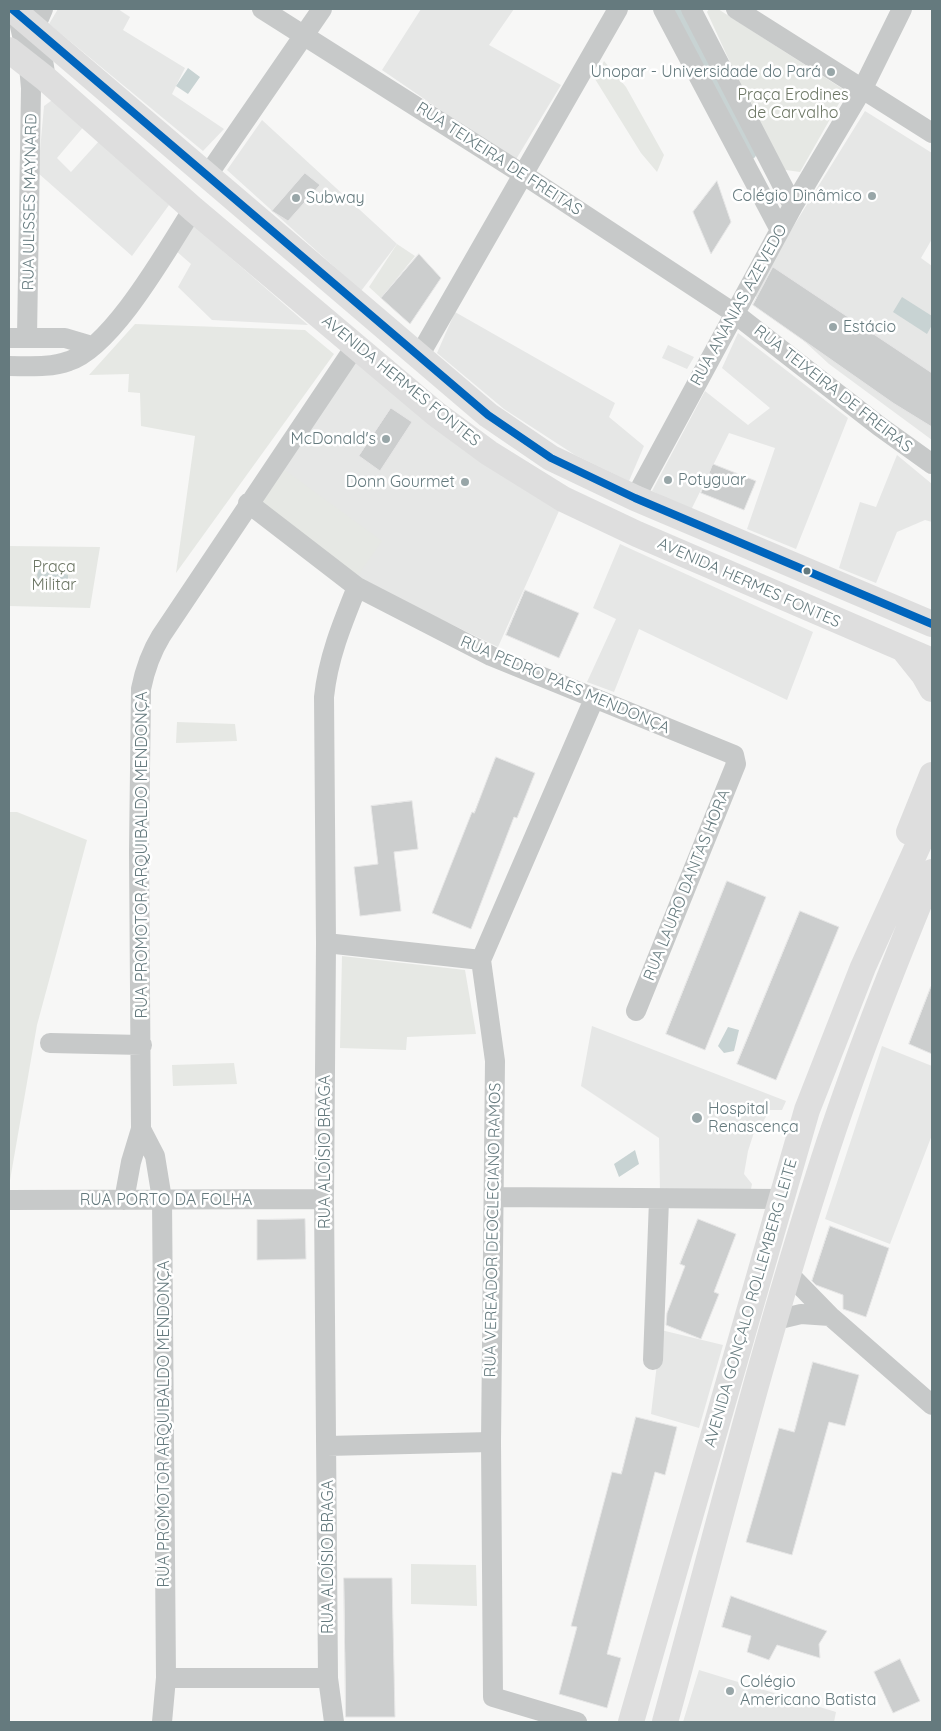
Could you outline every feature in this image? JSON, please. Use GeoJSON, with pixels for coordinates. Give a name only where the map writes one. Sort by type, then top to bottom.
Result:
{"type":"FeatureCollection","features":[{"type":"Feature","properties":{"kind":"main road","name":"AVENIDA HERMES FONTES"},"geometry":{"type":"LineString","coordinates":[[15,11],[40,19],[207,176],[488,415],[551,458],[635,498],[932,624]]}},
{"type":"Feature","properties":{"kind":"main road","name":"AVENIDA HERMES FONTES"},"geometry":{"type":"LineString","coordinates":[[9,50],[28,71],[436,414],[489,453],[563,499],[903,650],[932,661]]}},
{"type":"Feature","properties":{"kind":"main road"},"geometry":{"type":"LineString","coordinates":[[882,604],[932,603]]}},
{"type":"Feature","properties":{"kind":"main road"},"geometry":{"type":"LineString","coordinates":[[903,650],[924,674],[932,689]]}},
{"type":"Feature","properties":{"kind":"main road"},"geometry":{"type":"LineString","coordinates":[[863,967],[870,932],[932,775]]}},
{"type":"Feature","properties":{"kind":"main road"},"geometry":{"type":"LineString","coordinates":[[926,876],[932,815]]}},
{"type":"Feature","properties":{"kind":"main road","name":"AVENIDA GONÇALO ROLLEMBERG LEITE"},"geometry":{"type":"LineString","coordinates":[[631,1722],[806,1110],[863,967],[926,876]]}},
{"type":"Feature","properties":{"kind":"main road","name":"AVENIDA GONÇALO ROLLEMBERG LEITE"},"geometry":{"type":"LineString","coordinates":[[665,1722],[776,1320],[819,1174],[868,1034],[904,944],[926,876]]}},
{"type":"Feature","properties":{"kind":"street","name":"RUA TEIXEIRA DE FREITAS"},"geometry":{"type":"LineString","coordinates":[[262,9],[305,34],[524,174],[734,313]]}},
{"type":"Feature","properties":{"kind":"street"},"geometry":{"type":"LineString","coordinates":[[207,176],[322,9]]}},
{"type":"Feature","properties":{"kind":"street"},"geometry":{"type":"LineString","coordinates":[[419,356],[618,9]]}},
{"type":"Feature","properties":{"kind":"street"},"geometry":{"type":"LineString","coordinates":[[663,9],[780,230]]}},
{"type":"Feature","properties":{"kind":"street"},"geometry":{"type":"LineString","coordinates":[[691,9],[793,206]]}},
{"type":"Feature","properties":{"kind":"street"},"geometry":{"type":"LineString","coordinates":[[736,9],[932,133]]}},
{"type":"Feature","properties":{"kind":"street","name":"RUA ANANIAS AZEVEDO"},"geometry":{"type":"LineString","coordinates":[[635,498],[793,206],[863,88],[902,9]]}},
{"type":"Feature","properties":{"kind":"street"},"geometry":{"type":"LineString","coordinates":[[15,11],[28,71]]}},
{"type":"Feature","properties":{"kind":"street"},"geometry":{"type":"LineString","coordinates":[[28,71],[40,19]]}},
{"type":"Feature","properties":{"kind":"street","name":"RUA ULISSES MAYNARD"},"geometry":{"type":"LineString","coordinates":[[18,338],[31,103],[28,71]]}},
{"type":"Feature","properties":{"kind":"street"},"geometry":{"type":"LineString","coordinates":[[9,366],[51,366],[80,357],[129,308],[193,209]]}},
{"type":"Feature","properties":{"kind":"street","name":"RUA TEIXEIRA DE FREIRAS"},"geometry":{"type":"LineString","coordinates":[[734,313],[878,426],[932,464]]}},
{"type":"Feature","properties":{"kind":"street"},"geometry":{"type":"LineString","coordinates":[[18,338],[65,338],[92,346]]}},
{"type":"Feature","properties":{"kind":"street","name":"RUA PROMOTOR ARQUIBALDO MENDONÇA"},"geometry":{"type":"LineString","coordinates":[[124,1200],[131,1162],[141,1129],[142,1045],[139,851],[141,689],[144,670],[154,648],[248,503],[356,345]]}},
{"type":"Feature","properties":{"kind":"street","name":"RUA PEDRO PAES MENDONÇA"},"geometry":{"type":"LineString","coordinates":[[248,503],[357,587],[491,656],[734,755],[736,759]]}},
{"type":"Feature","properties":{"kind":"street","name":"RUA ALOÍSIO BRAGA"},"geometry":{"type":"LineString","coordinates":[[334,1722],[328,1678],[324,1199],[326,943],[324,697],[327,669],[333,647],[357,587]]}},
{"type":"Feature","properties":{"kind":"street"},"geometry":{"type":"LineString","coordinates":[[326,943],[481,960],[594,699]]}},
{"type":"Feature","properties":{"kind":"street","name":"RUA LAURO DANTAS HORA"},"geometry":{"type":"LineString","coordinates":[[636,1011],[736,764],[736,759]]}},
{"type":"Feature","properties":{"kind":"street","name":"RUA VEREADOR DEOCLECIANO RAMOS"},"geometry":{"type":"LineString","coordinates":[[481,960],[495,1061],[491,1442],[493,1697],[577,1722]]}},
{"type":"Feature","properties":{"kind":"street"},"geometry":{"type":"LineString","coordinates":[[50,1044],[142,1045]]}},
{"type":"Feature","properties":{"kind":"street","name":"RUA PROMOTOR ARQUIBALDO MENDONÇA"},"geometry":{"type":"LineString","coordinates":[[141,1129],[155,1156],[162,1199],[166,1678],[162,1722]]}},
{"type":"Feature","properties":{"kind":"street"},"geometry":{"type":"LineString","coordinates":[[495,1197],[659,1200],[780,1199]]}},
{"type":"Feature","properties":{"kind":"street","name":"RUA PORTO DA FOLHA"},"geometry":{"type":"LineString","coordinates":[[9,1200],[324,1199]]}},
{"type":"Feature","properties":{"kind":"street"},"geometry":{"type":"LineString","coordinates":[[654,1360],[659,1200]]}},
{"type":"Feature","properties":{"kind":"street"},"geometry":{"type":"LineString","coordinates":[[789,1274],[830,1316],[932,1405]]}},
{"type":"Feature","properties":{"kind":"street"},"geometry":{"type":"LineString","coordinates":[[776,1320],[801,1314],[830,1316]]}},
{"type":"Feature","properties":{"kind":"street"},"geometry":{"type":"LineString","coordinates":[[327,1446],[491,1442]]}},
{"type":"Feature","properties":{"kind":"street"},"geometry":{"type":"LineString","coordinates":[[166,1678],[328,1678]]}},
{"type":"Feature","properties":{"kind":"shaded area"},"geometry":{"type":"Polygon","coordinates":[[[58,9],[118,9],[130,17],[123,30],[185,68],[172,94],[224,129],[203,151],[49,24],[58,9]]]}},
{"type":"Feature","properties":{"kind":"shaded area"},"geometry":{"type":"Polygon","coordinates":[[[421,9],[514,9],[489,45],[561,85],[515,161],[382,70],[421,9]]]}},
{"type":"Feature","properties":{"kind":"shaded area"},"geometry":{"type":"Polygon","coordinates":[[[188,68],[200,77],[188,94],[176,86],[188,68]]]}},
{"type":"Feature","properties":{"kind":"shaded area"},"geometry":{"type":"Polygon","coordinates":[[[55,98],[85,125],[57,158],[71,172],[100,140],[169,205],[132,256],[38,173],[44,106],[55,98]]]}},
{"type":"Feature","properties":{"kind":"shaded area","name":"Colégio Dinâmico"},"geometry":{"type":"Polygon","coordinates":[[[865,111],[932,153],[932,239],[921,258],[932,266],[932,440],[829,364],[752,293],[865,111]]]}},
{"type":"Feature","properties":{"kind":"shaded area"},"geometry":{"type":"Polygon","coordinates":[[[262,120],[397,244],[361,291],[227,170],[262,120]]]}},
{"type":"Feature","properties":{"kind":"shaded area"},"geometry":{"type":"Polygon","coordinates":[[[192,224],[308,325],[212,320],[178,287],[191,264],[175,250],[192,224]]]}},
{"type":"Feature","properties":{"kind":"shaded area"},"geometry":{"type":"Polygon","coordinates":[[[902,297],[932,316],[932,325],[927,334],[893,312],[902,297]]]}},
{"type":"Feature","properties":{"kind":"shaded area"},"geometry":{"type":"Polygon","coordinates":[[[455,312],[615,403],[609,417],[644,446],[629,481],[575,455],[504,409],[437,353],[455,312]]]}},
{"type":"Feature","properties":{"kind":"shaded area"},"geometry":{"type":"Polygon","coordinates":[[[738,333],[848,418],[796,549],[747,529],[775,448],[729,433],[691,510],[652,491],[705,391],[748,425],[770,408],[722,368],[738,333]]]}},
{"type":"Feature","properties":{"kind":"shaded area"},"geometry":{"type":"Polygon","coordinates":[[[668,345],[694,357],[687,369],[662,358],[668,345]]]}},
{"type":"Feature","properties":{"kind":"shaded area"},"geometry":{"type":"Polygon","coordinates":[[[357,357],[559,511],[498,647],[356,578],[282,468],[357,357]]]}},
{"type":"Feature","properties":{"kind":"shaded area"},"geometry":{"type":"Polygon","coordinates":[[[897,455],[932,484],[932,522],[925,520],[897,532],[876,583],[839,568],[860,502],[876,507],[897,455]]]}},
{"type":"Feature","properties":{"kind":"shaded area"},"geometry":{"type":"Polygon","coordinates":[[[620,544],[813,632],[787,700],[639,629],[614,692],[587,682],[616,619],[593,608],[620,544]]]}},
{"type":"Feature","properties":{"kind":"shaded area"},"geometry":{"type":"Polygon","coordinates":[[[40,567],[68,575],[68,583],[39,584],[37,575],[40,567]]]}},
{"type":"Feature","properties":{"kind":"shaded area","name":"Hospital Renascença"},"geometry":{"type":"Polygon","coordinates":[[[592,1026],[786,1101],[782,1110],[770,1110],[761,1125],[756,1126],[748,1151],[744,1174],[752,1184],[750,1194],[660,1193],[659,1138],[581,1086],[592,1026]]]}},
{"type":"Feature","properties":{"kind":"shaded area"},"geometry":{"type":"Polygon","coordinates":[[[728,1027],[739,1030],[734,1051],[724,1053],[718,1046],[728,1027]]]}},
{"type":"Feature","properties":{"kind":"shaded area"},"geometry":{"type":"Polygon","coordinates":[[[882,1046],[932,1066],[932,1135],[890,1244],[825,1219],[882,1046]]]}},
{"type":"Feature","properties":{"kind":"shaded area"},"geometry":{"type":"Polygon","coordinates":[[[635,1150],[639,1164],[619,1177],[614,1164],[635,1150]]]}},
{"type":"Feature","properties":{"kind":"shaded area"},"geometry":{"type":"Polygon","coordinates":[[[661,1330],[723,1345],[699,1428],[651,1414],[661,1330]]]}},
{"type":"Feature","properties":{"kind":"shaded area","name":"Colégio Americano Batista"},"geometry":{"type":"Polygon","coordinates":[[[699,1670],[836,1712],[834,1722],[683,1722],[699,1670]]]}},
{"type":"Feature","properties":{"kind":"green space","name":"Praça Erodines de Carvalho"},"geometry":{"type":"Polygon","coordinates":[[[709,9],[718,9],[846,91],[800,172],[779,169],[707,12],[709,9]]]}},
{"type":"Feature","properties":{"kind":"green space"},"geometry":{"type":"Polygon","coordinates":[[[604,61],[626,87],[664,155],[657,172],[641,153],[595,79],[604,61]]]}},
{"type":"Feature","properties":{"kind":"green space"},"geometry":{"type":"Polygon","coordinates":[[[397,244],[415,256],[381,298],[369,287],[397,244]]]}},
{"type":"Feature","properties":{"kind":"green space"},"geometry":{"type":"Polygon","coordinates":[[[135,324],[305,330],[334,354],[176,573],[195,436],[141,426],[140,393],[128,392],[129,374],[89,375],[135,324]]]}},
{"type":"Feature","properties":{"kind":"green space"},"geometry":{"type":"Polygon","coordinates":[[[282,468],[382,541],[356,578],[261,503],[282,468]]]}},
{"type":"Feature","properties":{"kind":"green space","name":"Praça Militar"},"geometry":{"type":"Polygon","coordinates":[[[9,546],[100,547],[90,608],[9,606],[9,546]]]}},
{"type":"Feature","properties":{"kind":"green space"},"geometry":{"type":"Polygon","coordinates":[[[177,722],[235,724],[237,741],[176,743],[177,722]]]}},
{"type":"Feature","properties":{"kind":"green space"},"geometry":{"type":"Polygon","coordinates":[[[9,812],[17,812],[87,840],[37,1025],[9,1186],[9,812]]]}},
{"type":"Feature","properties":{"kind":"green space"},"geometry":{"type":"Polygon","coordinates":[[[342,956],[465,970],[476,1034],[407,1037],[406,1050],[340,1048],[342,956]]]}},
{"type":"Feature","properties":{"kind":"green space"},"geometry":{"type":"Polygon","coordinates":[[[234,1063],[237,1084],[173,1086],[172,1065],[234,1063]]]}},
{"type":"Feature","properties":{"kind":"green space"},"geometry":{"type":"Polygon","coordinates":[[[411,1564],[476,1565],[477,1606],[411,1604],[411,1564]]]}},
{"type":"Feature","properties":{"kind":"building","name":"Subway"},"geometry":{"type":"Polygon","coordinates":[[[305,173],[320,185],[288,221],[272,211],[305,173]]]}},
{"type":"Feature","properties":{"kind":"building"},"geometry":{"type":"Polygon","coordinates":[[[717,181],[731,222],[711,254],[693,212],[717,181]]]}},
{"type":"Feature","properties":{"kind":"building"},"geometry":{"type":"Polygon","coordinates":[[[419,254],[441,278],[410,324],[381,298],[419,254]]]}},
{"type":"Feature","properties":{"kind":"building","name":"Estácio"},"geometry":{"type":"Polygon","coordinates":[[[773,267],[932,373],[932,427],[893,403],[753,305],[773,267]]]}},
{"type":"Feature","properties":{"kind":"building","name":"McDonald's"},"geometry":{"type":"Polygon","coordinates":[[[391,408],[412,422],[380,471],[359,456],[391,408]]]}},
{"type":"Feature","properties":{"kind":"building"},"geometry":{"type":"Polygon","coordinates":[[[713,464],[756,481],[744,510],[701,493],[713,464]]]}},
{"type":"Feature","properties":{"kind":"building"},"geometry":{"type":"Polygon","coordinates":[[[525,590],[579,613],[559,658],[506,635],[525,590]]]}},
{"type":"Feature","properties":{"kind":"building"},"geometry":{"type":"Polygon","coordinates":[[[496,757],[535,773],[517,818],[514,817],[471,929],[432,913],[496,757]]]}},
{"type":"Feature","properties":{"kind":"building"},"geometry":{"type":"Polygon","coordinates":[[[412,801],[418,849],[394,852],[401,911],[360,916],[354,867],[378,864],[371,806],[412,801]]]}},
{"type":"Feature","properties":{"kind":"building"},"geometry":{"type":"Polygon","coordinates":[[[727,881],[766,897],[705,1050],[666,1034],[727,881]]]}},
{"type":"Feature","properties":{"kind":"building"},"geometry":{"type":"Polygon","coordinates":[[[800,911],[839,927],[776,1080],[737,1064],[800,911]]]}},
{"type":"Feature","properties":{"kind":"building"},"geometry":{"type":"Polygon","coordinates":[[[932,988],[932,1054],[909,1044],[932,988]]]}},
{"type":"Feature","properties":{"kind":"building"},"geometry":{"type":"Polygon","coordinates":[[[305,1219],[306,1259],[257,1260],[257,1220],[305,1219]]]}},
{"type":"Feature","properties":{"kind":"building"},"geometry":{"type":"Polygon","coordinates":[[[698,1219],[736,1234],[714,1292],[719,1294],[701,1339],[666,1325],[667,1313],[685,1266],[680,1264],[698,1219]]]}},
{"type":"Feature","properties":{"kind":"building"},"geometry":{"type":"Polygon","coordinates":[[[830,1226],[889,1248],[866,1317],[843,1309],[843,1295],[816,1285],[812,1281],[830,1226]]]}},
{"type":"Feature","properties":{"kind":"building"},"geometry":{"type":"Polygon","coordinates":[[[813,1362],[859,1375],[845,1426],[829,1422],[792,1555],[746,1542],[779,1428],[794,1432],[813,1362]]]}},
{"type":"Feature","properties":{"kind":"building"},"geometry":{"type":"Polygon","coordinates":[[[636,1417],[677,1427],[665,1475],[655,1472],[607,1654],[621,1658],[607,1708],[559,1694],[577,1627],[571,1626],[612,1472],[621,1474],[636,1417]]]}},
{"type":"Feature","properties":{"kind":"building"},"geometry":{"type":"Polygon","coordinates":[[[344,1578],[392,1578],[395,1717],[346,1717],[344,1578]]]}},
{"type":"Feature","properties":{"kind":"building"},"geometry":{"type":"Polygon","coordinates":[[[731,1596],[827,1631],[819,1644],[820,1658],[777,1645],[769,1660],[747,1652],[751,1636],[722,1627],[731,1596]]]}},
{"type":"Feature","properties":{"kind":"building"},"geometry":{"type":"Polygon","coordinates":[[[900,1659],[920,1701],[893,1713],[874,1672],[900,1659]]]}},
{"type":"Feature","properties":{"kind":"waterway"},"geometry":{"type":"LineString","coordinates":[[679,9],[749,152]]}},
{"type":"Feature","properties":{"kind":"transit line"},"geometry":{"type":"LineString","coordinates":[[12,9],[488,415],[551,458],[635,498],[932,624]]}},
{"type":"Feature","properties":{"kind":"place","name":"Unopar - Universidade do Pará"},"geometry":{"type":"Point","coordinates":[831,72]}},
{"type":"Feature","properties":{"kind":"place","name":"Colégio Dinâmico"},"geometry":{"type":"Point","coordinates":[872,196]}},
{"type":"Feature","properties":{"kind":"place","name":"Subway"},"geometry":{"type":"Point","coordinates":[296,198]}},
{"type":"Feature","properties":{"kind":"place","name":"Estácio"},"geometry":{"type":"Point","coordinates":[833,327]}},
{"type":"Feature","properties":{"kind":"place","name":"McDonald's"},"geometry":{"type":"Point","coordinates":[386,439]}},
{"type":"Feature","properties":{"kind":"place","name":"Potyguar"},"geometry":{"type":"Point","coordinates":[668,480]}},
{"type":"Feature","properties":{"kind":"place","name":"Donn Gourmet"},"geometry":{"type":"Point","coordinates":[465,482]}},
{"type":"Feature","properties":{"kind":"place","name":"Hospital Renascença"},"geometry":{"type":"Point","coordinates":[697,1118]}},
{"type":"Feature","properties":{"kind":"place","name":"Colégio Americano Batista"},"geometry":{"type":"Point","coordinates":[730,1691]}}]}
